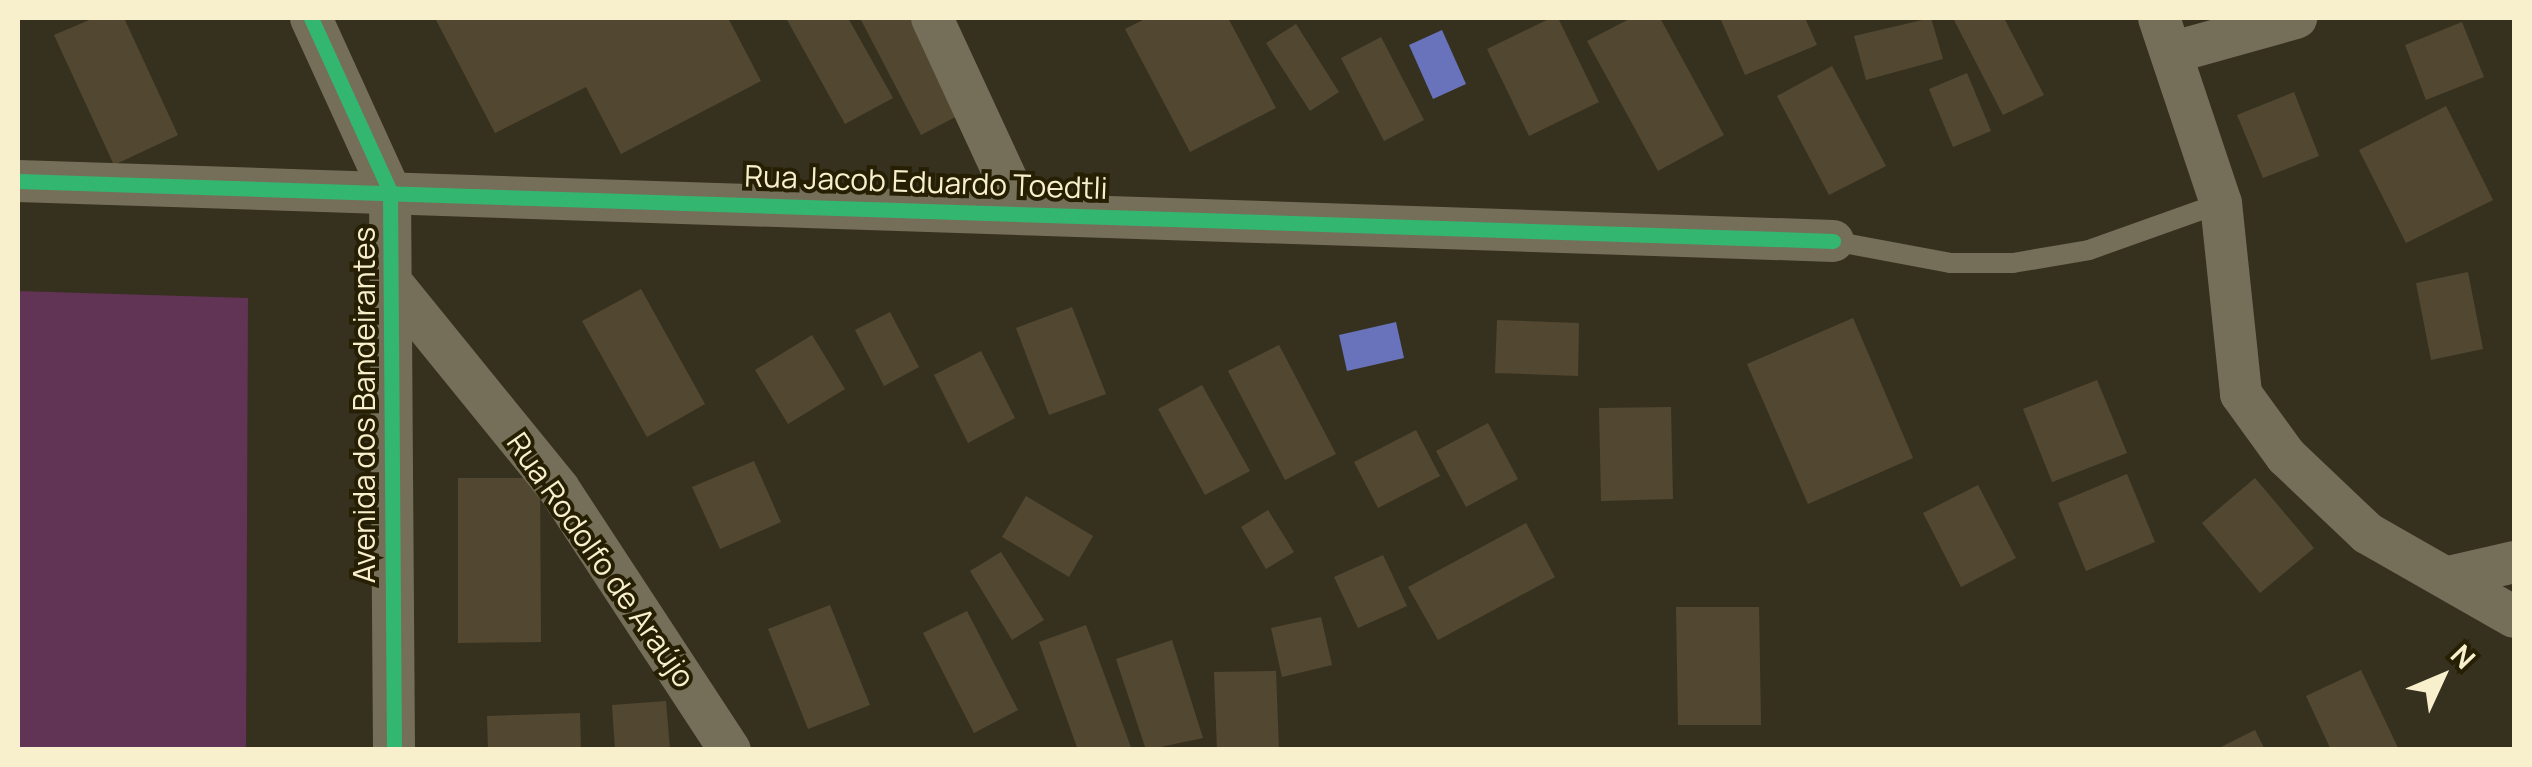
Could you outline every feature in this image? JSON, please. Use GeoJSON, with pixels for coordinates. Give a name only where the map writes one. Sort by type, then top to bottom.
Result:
{"type":"FeatureCollection","features":[{"type":"Feature","properties":{"kind":"street","name":"Avenida dos Bandeirantes"},"geometry":{"type":"LineString","coordinates":[[311,18],[390,191],[394,750]]}},
{"type":"Feature","properties":{"kind":"street"},"geometry":{"type":"LineString","coordinates":[[932,18],[1022,213]]}},
{"type":"Feature","properties":{"kind":"street"},"geometry":{"type":"LineString","coordinates":[[2296,18],[2167,34],[2221,203],[2241,394],[2286,456],[2367,533],[2449,576],[2514,618]]}},
{"type":"Feature","properties":{"kind":"street","name":"Rua Jacob Eduardo Toedtli"},"geometry":{"type":"LineString","coordinates":[[18,182],[390,191],[1832,242]]}},
{"type":"Feature","properties":{"kind":"street","name":"Rua Rodolfo de Araújo"},"geometry":{"type":"LineString","coordinates":[[391,282],[559,489],[730,750]]}},
{"type":"Feature","properties":{"kind":"street"},"geometry":{"type":"LineString","coordinates":[[2449,576],[2514,562]]}},
{"type":"Feature","properties":{"kind":"lane"},"geometry":{"type":"LineString","coordinates":[[1832,242],[1950,262],[2013,264],[2089,250],[2221,203]]}},
{"type":"Feature","properties":{"kind":"shaded area"},"geometry":{"type":"Polygon","coordinates":[[[18,291],[248,298],[246,749],[18,749],[18,291]]]}},
{"type":"Feature","properties":{"kind":"water"},"geometry":{"type":"Polygon","coordinates":[[[1442,30],[1466,84],[1433,99],[1409,45],[1442,30]]]}},
{"type":"Feature","properties":{"kind":"water"},"geometry":{"type":"Polygon","coordinates":[[[1396,322],[1404,358],[1347,371],[1339,335],[1396,322]]]}},
{"type":"Feature","properties":{"kind":"building"},"geometry":{"type":"Polygon","coordinates":[[[94,18],[124,18],[178,135],[114,165],[54,35],[94,18]]]}},
{"type":"Feature","properties":{"kind":"building"},"geometry":{"type":"Polygon","coordinates":[[[435,18],[728,18],[761,81],[621,154],[586,87],[495,133],[435,18]]]}},
{"type":"Feature","properties":{"kind":"building"},"geometry":{"type":"Polygon","coordinates":[[[786,18],[848,18],[893,98],[845,124],[786,18]]]}},
{"type":"Feature","properties":{"kind":"building"},"geometry":{"type":"Polygon","coordinates":[[[860,18],[916,18],[965,112],[921,135],[860,18]]]}},
{"type":"Feature","properties":{"kind":"building"},"geometry":{"type":"Polygon","coordinates":[[[1147,18],[1228,18],[1276,108],[1190,152],[1125,29],[1147,18]]]}},
{"type":"Feature","properties":{"kind":"building"},"geometry":{"type":"Polygon","coordinates":[[[1558,18],[1599,102],[1529,136],[1487,49],[1558,18]]]}},
{"type":"Feature","properties":{"kind":"building"},"geometry":{"type":"Polygon","coordinates":[[[1631,18],[1660,18],[1724,135],[1658,171],[1587,41],[1631,18]]]}},
{"type":"Feature","properties":{"kind":"building"},"geometry":{"type":"Polygon","coordinates":[[[1720,18],[1805,18],[1817,45],[1745,75],[1720,18]]]}},
{"type":"Feature","properties":{"kind":"building"},"geometry":{"type":"Polygon","coordinates":[[[1931,18],[1943,59],[1866,80],[1854,36],[1931,18]]]}},
{"type":"Feature","properties":{"kind":"building"},"geometry":{"type":"Polygon","coordinates":[[[1953,18],[2004,18],[2044,95],[2003,115],[1953,18]]]}},
{"type":"Feature","properties":{"kind":"building"},"geometry":{"type":"Polygon","coordinates":[[[2462,22],[2484,77],[2426,100],[2405,45],[2462,22]]]}},
{"type":"Feature","properties":{"kind":"building"},"geometry":{"type":"Polygon","coordinates":[[[1296,24],[1339,92],[1310,111],[1266,43],[1296,24]]]}},
{"type":"Feature","properties":{"kind":"building"},"geometry":{"type":"Polygon","coordinates":[[[1381,37],[1424,120],[1384,141],[1341,58],[1381,37]]]}},
{"type":"Feature","properties":{"kind":"building"},"geometry":{"type":"Polygon","coordinates":[[[1832,66],[1886,166],[1829,195],[1777,96],[1832,66]]]}},
{"type":"Feature","properties":{"kind":"building"},"geometry":{"type":"Polygon","coordinates":[[[1967,73],[1991,131],[1953,147],[1929,89],[1967,73]]]}},
{"type":"Feature","properties":{"kind":"building"},"geometry":{"type":"Polygon","coordinates":[[[2294,92],[2319,156],[2263,178],[2237,115],[2294,92]]]}},
{"type":"Feature","properties":{"kind":"building"},"geometry":{"type":"Polygon","coordinates":[[[2446,106],[2493,200],[2406,243],[2359,150],[2446,106]]]}},
{"type":"Feature","properties":{"kind":"building"},"geometry":{"type":"Polygon","coordinates":[[[2468,272],[2483,349],[2431,360],[2416,283],[2468,272]]]}},
{"type":"Feature","properties":{"kind":"building"},"geometry":{"type":"Polygon","coordinates":[[[641,289],[705,404],[647,437],[582,321],[641,289]]]}},
{"type":"Feature","properties":{"kind":"building"},"geometry":{"type":"Polygon","coordinates":[[[1072,307],[1106,394],[1049,415],[1016,328],[1072,307]]]}},
{"type":"Feature","properties":{"kind":"building"},"geometry":{"type":"Polygon","coordinates":[[[890,312],[919,367],[884,386],[855,330],[890,312]]]}},
{"type":"Feature","properties":{"kind":"building"},"geometry":{"type":"Polygon","coordinates":[[[1853,318],[1913,458],[1808,504],[1747,364],[1853,318]]]}},
{"type":"Feature","properties":{"kind":"building"},"geometry":{"type":"Polygon","coordinates":[[[1497,320],[1579,323],[1578,376],[1495,373],[1497,320]]]}},
{"type":"Feature","properties":{"kind":"building"},"geometry":{"type":"Polygon","coordinates":[[[812,335],[845,389],[788,424],[755,370],[812,335]]]}},
{"type":"Feature","properties":{"kind":"building"},"geometry":{"type":"Polygon","coordinates":[[[1279,345],[1336,454],[1285,480],[1228,371],[1279,345]]]}},
{"type":"Feature","properties":{"kind":"building"},"geometry":{"type":"Polygon","coordinates":[[[981,351],[1015,418],[968,443],[934,375],[981,351]]]}},
{"type":"Feature","properties":{"kind":"building"},"geometry":{"type":"Polygon","coordinates":[[[2097,380],[2127,453],[2052,482],[2023,409],[2097,380]]]}},
{"type":"Feature","properties":{"kind":"building"},"geometry":{"type":"Polygon","coordinates":[[[1202,385],[1250,471],[1205,495],[1158,409],[1202,385]]]}},
{"type":"Feature","properties":{"kind":"building"},"geometry":{"type":"Polygon","coordinates":[[[1671,407],[1673,499],[1601,501],[1599,408],[1671,407]]]}},
{"type":"Feature","properties":{"kind":"building"},"geometry":{"type":"Polygon","coordinates":[[[1488,423],[1518,479],[1466,507],[1436,451],[1488,423]]]}},
{"type":"Feature","properties":{"kind":"building"},"geometry":{"type":"Polygon","coordinates":[[[1416,430],[1440,476],[1378,508],[1354,462],[1416,430]]]}},
{"type":"Feature","properties":{"kind":"building"},"geometry":{"type":"Polygon","coordinates":[[[754,461],[781,522],[720,549],[692,487],[754,461]]]}},
{"type":"Feature","properties":{"kind":"building"},"geometry":{"type":"Polygon","coordinates":[[[2127,474],[2155,542],[2086,571],[2058,503],[2127,474]]]}},
{"type":"Feature","properties":{"kind":"building"},"geometry":{"type":"Polygon","coordinates":[[[458,478],[540,478],[541,642],[458,643],[458,478]]]}},
{"type":"Feature","properties":{"kind":"building"},"geometry":{"type":"Polygon","coordinates":[[[2255,478],[2314,548],[2260,593],[2202,523],[2255,478]]]}},
{"type":"Feature","properties":{"kind":"building"},"geometry":{"type":"Polygon","coordinates":[[[1978,485],[2016,558],[1961,587],[1923,513],[1978,485]]]}},
{"type":"Feature","properties":{"kind":"building"},"geometry":{"type":"Polygon","coordinates":[[[1026,496],[1093,536],[1069,577],[1002,537],[1026,496]]]}},
{"type":"Feature","properties":{"kind":"building"},"geometry":{"type":"Polygon","coordinates":[[[1268,510],[1294,552],[1266,569],[1241,527],[1268,510]]]}},
{"type":"Feature","properties":{"kind":"building"},"geometry":{"type":"Polygon","coordinates":[[[1526,523],[1555,577],[1438,640],[1408,587],[1526,523]]]}},
{"type":"Feature","properties":{"kind":"building"},"geometry":{"type":"Polygon","coordinates":[[[1001,552],[1044,620],[1012,640],[970,571],[1001,552]]]}},
{"type":"Feature","properties":{"kind":"building"},"geometry":{"type":"Polygon","coordinates":[[[1383,555],[1407,606],[1358,628],[1334,577],[1383,555]]]}},
{"type":"Feature","properties":{"kind":"building"},"geometry":{"type":"Polygon","coordinates":[[[830,605],[870,705],[808,729],[768,629],[830,605]]]}},
{"type":"Feature","properties":{"kind":"building"},"geometry":{"type":"Polygon","coordinates":[[[1676,607],[1759,607],[1761,725],[1678,725],[1676,607]]]}},
{"type":"Feature","properties":{"kind":"building"},"geometry":{"type":"Polygon","coordinates":[[[967,611],[1018,710],[974,733],[923,633],[967,611]]]}},
{"type":"Feature","properties":{"kind":"building"},"geometry":{"type":"Polygon","coordinates":[[[1321,617],[1332,665],[1282,677],[1271,628],[1321,617]]]}},
{"type":"Feature","properties":{"kind":"building"},"geometry":{"type":"Polygon","coordinates":[[[1086,625],[1132,750],[1078,750],[1039,642],[1086,625]]]}},
{"type":"Feature","properties":{"kind":"building"},"geometry":{"type":"Polygon","coordinates":[[[1172,640],[1203,738],[1146,750],[1116,659],[1172,640]]]}},
{"type":"Feature","properties":{"kind":"building"},"geometry":{"type":"Polygon","coordinates":[[[2361,670],[2399,750],[2331,750],[2306,696],[2361,670]]]}},
{"type":"Feature","properties":{"kind":"building"},"geometry":{"type":"Polygon","coordinates":[[[1276,671],[1279,750],[1217,750],[1214,672],[1276,671]]]}},
{"type":"Feature","properties":{"kind":"building"},"geometry":{"type":"Polygon","coordinates":[[[666,701],[670,750],[615,750],[612,705],[666,701]]]}},
{"type":"Feature","properties":{"kind":"building"},"geometry":{"type":"Polygon","coordinates":[[[580,713],[581,750],[488,750],[487,716],[580,713]]]}},
{"type":"Feature","properties":{"kind":"building"},"geometry":{"type":"Polygon","coordinates":[[[2255,730],[2265,750],[2215,750],[2255,730]]]}},
{"type":"Feature","properties":{"kind":"cycle path"},"geometry":{"type":"LineString","coordinates":[[311,18],[390,191],[394,750]]}},
{"type":"Feature","properties":{"kind":"cycle path"},"geometry":{"type":"LineString","coordinates":[[18,181],[1833,241]]}}]}
